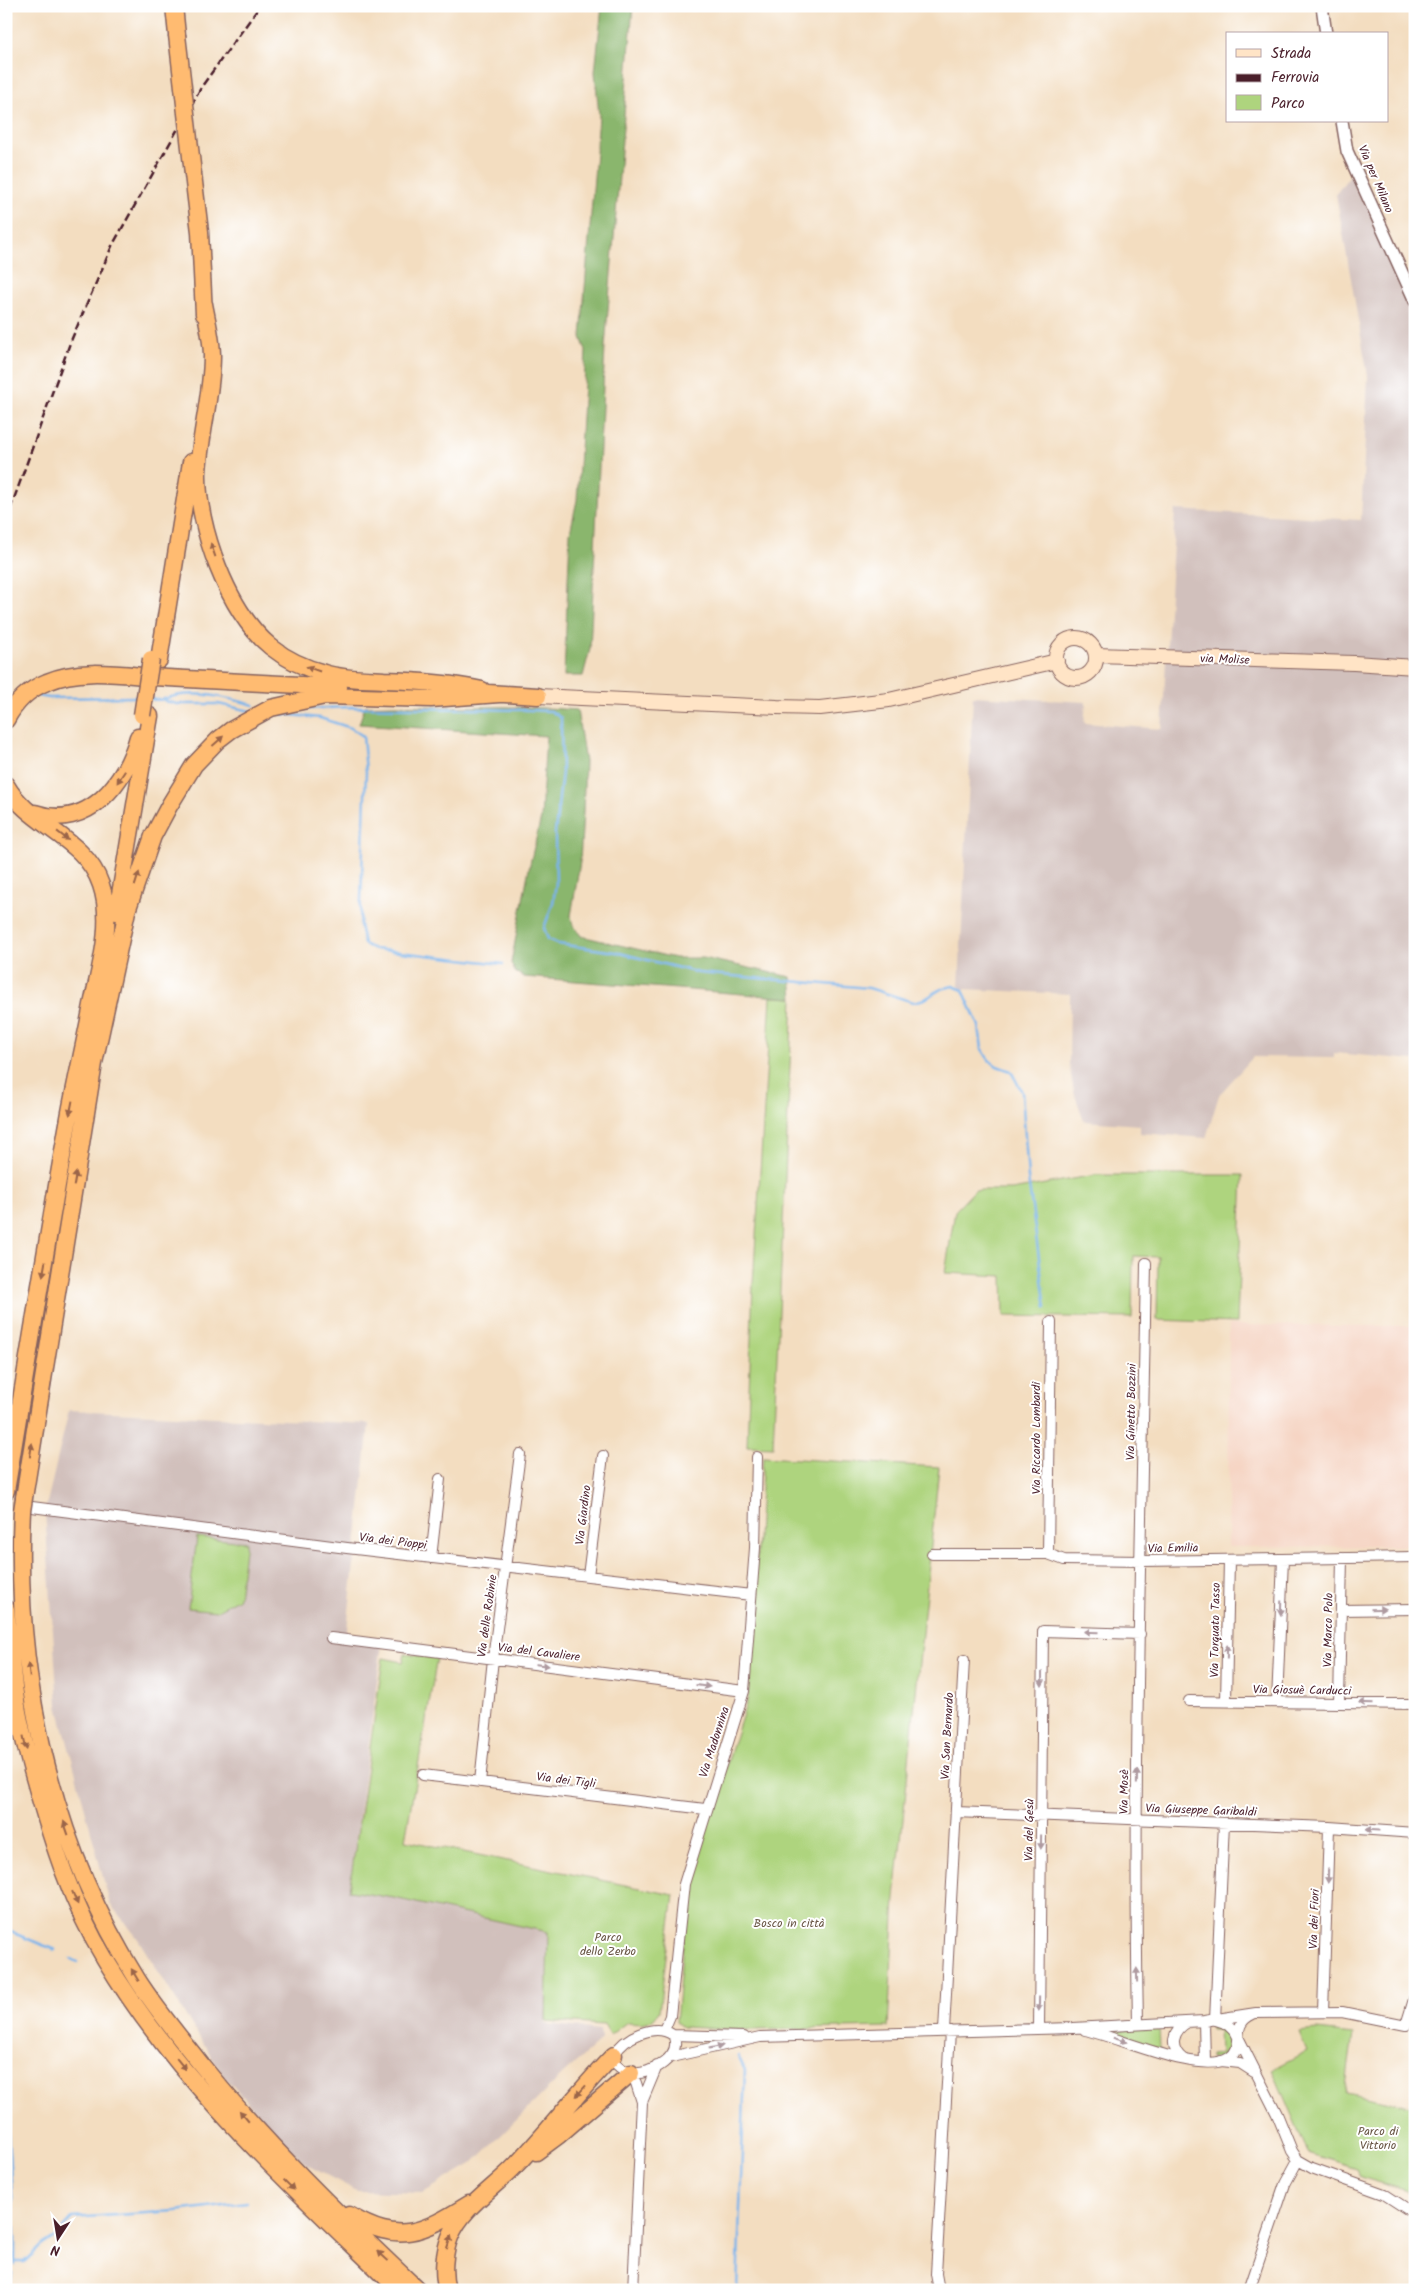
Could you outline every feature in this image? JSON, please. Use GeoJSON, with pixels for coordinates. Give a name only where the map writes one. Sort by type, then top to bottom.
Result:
{"type":"FeatureCollection","features":[{"type":"Feature","properties":{"kind":"highway"},"geometry":{"type":"LineString","coordinates":[[6,1491],[126,866],[155,659],[165,624],[198,419],[205,342],[200,232],[174,6]]}},
{"type":"Feature","properties":{"kind":"highway"},"geometry":{"type":"LineString","coordinates":[[204,304],[212,355],[207,414],[199,464],[200,499],[205,525],[218,563],[245,620],[270,647],[289,659],[327,674],[346,678],[451,683],[499,694]]}},
{"type":"Feature","properties":{"kind":"highway"},"geometry":{"type":"LineString","coordinates":[[6,720],[20,699],[40,685],[67,676],[90,674],[538,696]]}},
{"type":"Feature","properties":{"kind":"highway"},"geometry":{"type":"LineString","coordinates":[[87,1062],[127,910],[153,836],[185,778],[194,765],[218,740],[239,724],[271,708],[325,696],[431,699],[499,694]]}},
{"type":"Feature","properties":{"kind":"highway"},"geometry":{"type":"LineString","coordinates":[[23,808],[47,817],[71,816],[94,806],[107,796],[128,766],[146,715]]}},
{"type":"Feature","properties":{"kind":"highway"},"geometry":{"type":"LineString","coordinates":[[6,785],[13,797],[23,808],[65,837],[82,854],[95,871],[101,886],[105,910],[105,939],[26,1506],[23,1615],[31,1693],[52,1781],[80,1866],[109,1929],[142,1986],[167,2022],[258,2132],[319,2196],[418,2290]]}},
{"type":"Feature","properties":{"kind":"highway"},"geometry":{"type":"LineString","coordinates":[[6,1609],[15,1695],[44,1813],[64,1872],[85,1921],[104,1958],[150,2026],[206,2096],[277,2173],[399,2290]]}},
{"type":"Feature","properties":{"kind":"highway"},"geometry":{"type":"LineString","coordinates":[[447,2290],[444,2282],[445,2258],[450,2236],[464,2216],[512,2169],[614,2055]]}},
{"type":"Feature","properties":{"kind":"highway"},"geometry":{"type":"LineString","coordinates":[[512,2169],[559,2135],[631,2073]]}},
{"type":"Feature","properties":{"kind":"highway"},"geometry":{"type":"LineString","coordinates":[[258,2132],[292,2161],[347,2214],[370,2227],[404,2233],[433,2226],[484,2195]]}},
{"type":"Feature","properties":{"kind":"main road"},"geometry":{"type":"LineString","coordinates":[[1073,638],[1085,640],[1094,649],[1096,655],[1094,668],[1089,673],[1072,677],[1062,672],[1056,655],[1062,644],[1073,638]]}},
{"type":"Feature","properties":{"kind":"main road","name":"via Molise"},"geometry":{"type":"LineString","coordinates":[[1096,655],[1354,663],[1415,667]]}},
{"type":"Feature","properties":{"kind":"main road"},"geometry":{"type":"LineString","coordinates":[[538,696],[777,708],[820,708],[889,700],[1057,661]]}},
{"type":"Feature","properties":{"kind":"street"},"geometry":{"type":"LineString","coordinates":[[1322,6],[1326,32]]}},
{"type":"Feature","properties":{"kind":"street","name":"Via per Milano"},"geometry":{"type":"LineString","coordinates":[[1342,122],[1347,151],[1415,301]]}},
{"type":"Feature","properties":{"kind":"street","name":"Via Ginetto Bozzini"},"geometry":{"type":"LineString","coordinates":[[1142,1561],[1146,1263]]}},
{"type":"Feature","properties":{"kind":"street","name":"Via Riccardo Lombardi"},"geometry":{"type":"LineString","coordinates":[[1048,1554],[1051,1322]]}},
{"type":"Feature","properties":{"kind":"street","name":"Via delle Robinie"},"geometry":{"type":"LineString","coordinates":[[480,1782],[493,1659],[507,1567],[520,1454]]}},
{"type":"Feature","properties":{"kind":"street","name":"Via Giardino"},"geometry":{"type":"LineString","coordinates":[[588,1576],[603,1456]]}},
{"type":"Feature","properties":{"kind":"street","name":"Via Madonnina"},"geometry":{"type":"LineString","coordinates":[[669,2033],[684,1884],[744,1691],[754,1548],[757,1457]]}},
{"type":"Feature","properties":{"kind":"street"},"geometry":{"type":"LineString","coordinates":[[431,1558],[440,1479]]}},
{"type":"Feature","properties":{"kind":"street","name":"Via dei Pioppi"},"geometry":{"type":"LineString","coordinates":[[26,1506],[431,1558],[751,1595]]}},
{"type":"Feature","properties":{"kind":"street","name":"Via Emilia"},"geometry":{"type":"LineString","coordinates":[[932,1554],[1048,1554],[1064,1560],[1142,1561],[1415,1558]]}},
{"type":"Feature","properties":{"kind":"street","name":"Via Marco Polo"},"geometry":{"type":"LineString","coordinates":[[1339,1703],[1342,1558]]}},
{"type":"Feature","properties":{"kind":"street"},"geometry":{"type":"LineString","coordinates":[[1277,1702],[1283,1559]]}},
{"type":"Feature","properties":{"kind":"street","name":"Via Torquato Tasso"},"geometry":{"type":"LineString","coordinates":[[1226,1701],[1229,1560]]}},
{"type":"Feature","properties":{"kind":"street","name":"Via Mosè"},"geometry":{"type":"LineString","coordinates":[[1138,2023],[1136,1820],[1142,1561]]}},
{"type":"Feature","properties":{"kind":"street"},"geometry":{"type":"LineString","coordinates":[[1341,1610],[1415,1609]]}},
{"type":"Feature","properties":{"kind":"street","name":"Via del Gesù"},"geometry":{"type":"LineString","coordinates":[[1039,2029],[1042,1631],[1140,1634]]}},
{"type":"Feature","properties":{"kind":"street","name":"Via del Cavaliere"},"geometry":{"type":"LineString","coordinates":[[331,1638],[744,1691]]}},
{"type":"Feature","properties":{"kind":"street","name":"Via San Bernardo"},"geometry":{"type":"LineString","coordinates":[[939,2290],[936,2274],[964,1660]]}},
{"type":"Feature","properties":{"kind":"street","name":"Via Giosuè Carducci"},"geometry":{"type":"LineString","coordinates":[[1190,1701],[1415,1704]]}},
{"type":"Feature","properties":{"kind":"street","name":"Via dei Tigli"},"geometry":{"type":"LineString","coordinates":[[423,1775],[706,1809]]}},
{"type":"Feature","properties":{"kind":"street","name":"Via Giuseppe Garibaldi"},"geometry":{"type":"LineString","coordinates":[[956,1812],[1329,1827],[1415,1833]]}},
{"type":"Feature","properties":{"kind":"street"},"geometry":{"type":"LineString","coordinates":[[1215,2020],[1224,1823]]}},
{"type":"Feature","properties":{"kind":"street","name":"Via dei Fiori"},"geometry":{"type":"LineString","coordinates":[[1323,2012],[1329,1827]]}},
{"type":"Feature","properties":{"kind":"street"},"geometry":{"type":"LineString","coordinates":[[642,2102],[631,2073],[617,2065],[614,2055],[622,2044],[652,2030],[669,2033],[760,2037],[1073,2028],[1138,2023],[1204,2021],[1256,2013],[1323,2012],[1342,2012],[1406,2025],[1415,1996]]}},
{"type":"Feature","properties":{"kind":"street"},"geometry":{"type":"LineString","coordinates":[[1220,2061],[1234,2054],[1238,2030],[1243,2020],[1256,2013]]}},
{"type":"Feature","properties":{"kind":"street"},"geometry":{"type":"LineString","coordinates":[[1215,2020],[1232,2027],[1258,2075],[1292,2151],[1298,2160],[1312,2168],[1384,2194],[1413,2215]]}},
{"type":"Feature","properties":{"kind":"street"},"geometry":{"type":"LineString","coordinates":[[1204,2021],[1205,2062]]}},
{"type":"Feature","properties":{"kind":"street"},"geometry":{"type":"LineString","coordinates":[[1184,2060],[1177,2053],[1174,2041],[1178,2029],[1188,2022]]}},
{"type":"Feature","properties":{"kind":"street"},"geometry":{"type":"LineString","coordinates":[[1073,2028],[1097,2033],[1190,2062],[1220,2061],[1244,2064],[1258,2075]]}},
{"type":"Feature","properties":{"kind":"street"},"geometry":{"type":"LineString","coordinates":[[669,2033],[676,2044],[671,2057]]}},
{"type":"Feature","properties":{"kind":"street"},"geometry":{"type":"LineString","coordinates":[[631,2073],[642,2072],[657,2066],[671,2057],[760,2037]]}},
{"type":"Feature","properties":{"kind":"street"},"geometry":{"type":"LineString","coordinates":[[633,2290],[642,2102],[657,2066]]}},
{"type":"Feature","properties":{"kind":"street"},"geometry":{"type":"LineString","coordinates":[[1249,2290],[1285,2184],[1298,2160]]}},
{"type":"Feature","properties":{"kind":"shaded area"},"geometry":{"type":"Polygon","coordinates":[[[1355,168],[1415,301],[1415,1060],[1334,1053],[1334,1058],[1253,1057],[1219,1095],[1206,1138],[1140,1133],[1140,1125],[1084,1121],[1074,1092],[1069,1063],[1070,994],[963,989],[959,986],[973,696],[1086,702],[1084,723],[1162,729],[1175,510],[1361,520],[1368,376],[1336,194],[1355,168]]]}},
{"type":"Feature","properties":{"kind":"shaded area"},"geometry":{"type":"Polygon","coordinates":[[[1229,1325],[1415,1326],[1415,1546],[1228,1547],[1229,1325]]]}},
{"type":"Feature","properties":{"kind":"shaded area"},"geometry":{"type":"Polygon","coordinates":[[[69,1410],[369,1424],[346,1639],[382,1644],[349,1890],[548,1932],[546,2024],[600,2030],[601,2040],[562,2075],[472,2164],[423,2193],[357,2191],[305,2164],[223,2075],[136,1936],[110,1904],[58,1706],[45,1511],[69,1410]]]}},
{"type":"Feature","properties":{"kind":"green space"},"geometry":{"type":"Polygon","coordinates":[[[602,6],[633,6],[605,347],[590,649],[583,676],[564,676],[570,533],[577,500],[586,351],[581,337],[599,116],[595,72],[602,6]]]}},
{"type":"Feature","properties":{"kind":"green space"},"geometry":{"type":"Polygon","coordinates":[[[396,705],[577,710],[585,762],[580,862],[571,916],[573,925],[581,936],[675,958],[703,958],[791,977],[793,998],[524,977],[515,972],[511,963],[529,868],[541,818],[546,736],[359,724],[365,706],[396,705]]]}},
{"type":"Feature","properties":{"kind":"green space"},"geometry":{"type":"Polygon","coordinates":[[[771,997],[793,998],[773,1447],[747,1446],[753,1284],[771,997]]]}},
{"type":"Feature","properties":{"kind":"green space"},"geometry":{"type":"Polygon","coordinates":[[[1095,1175],[1243,1175],[1237,1323],[1157,1320],[1158,1257],[1133,1256],[1132,1318],[1004,1316],[1003,1276],[945,1273],[955,1211],[975,1190],[1012,1190],[1095,1175]]]}},
{"type":"Feature","properties":{"kind":"green space","name":"Bosco in città"},"geometry":{"type":"Polygon","coordinates":[[[763,1457],[939,1467],[895,1898],[888,2027],[752,2030],[682,2027],[676,2022],[688,1886],[748,1698],[763,1457]]]}},
{"type":"Feature","properties":{"kind":"green space"},"geometry":{"type":"Polygon","coordinates":[[[197,1537],[246,1542],[239,1598],[216,1611],[188,1608],[197,1537]]]}},
{"type":"Feature","properties":{"kind":"green space","name":"Parco dello Zerbo"},"geometry":{"type":"Polygon","coordinates":[[[405,1654],[437,1658],[405,1840],[674,1895],[659,2011],[653,2019],[642,2023],[627,2022],[610,2035],[604,2025],[546,2021],[548,1932],[394,1898],[349,1891],[383,1658],[403,1662],[405,1654]]]}},
{"type":"Feature","properties":{"kind":"green space"},"geometry":{"type":"Polygon","coordinates":[[[1214,2025],[1225,2030],[1228,2038],[1226,2052],[1220,2058],[1210,2058],[1210,2055],[1220,2054],[1219,2030],[1210,2030],[1210,2026],[1214,2025]]]}},
{"type":"Feature","properties":{"kind":"green space"},"geometry":{"type":"Polygon","coordinates":[[[1159,2027],[1160,2049],[1107,2031],[1159,2027]]]}},
{"type":"Feature","properties":{"kind":"green space","name":"Parco di Vittorio"},"geometry":{"type":"Polygon","coordinates":[[[1317,2030],[1353,2034],[1345,2093],[1415,2107],[1415,2193],[1360,2177],[1357,2168],[1308,2153],[1272,2069],[1307,2051],[1299,2032],[1317,2030]]]}},
{"type":"Feature","properties":{"kind":"waterway"},"geometry":{"type":"LineString","coordinates":[[151,699],[160,700],[199,694],[227,698],[254,705]]}},
{"type":"Feature","properties":{"kind":"waterway"},"geometry":{"type":"LineString","coordinates":[[38,696],[49,698],[138,697]]}},
{"type":"Feature","properties":{"kind":"waterway"},"geometry":{"type":"LineString","coordinates":[[165,701],[177,704],[218,704],[251,711]]}},
{"type":"Feature","properties":{"kind":"waterway"},"geometry":{"type":"LineString","coordinates":[[299,709],[353,707],[528,710],[551,711],[561,718],[562,772],[555,833],[556,883],[553,903],[544,928],[548,939],[558,944],[616,952],[699,973],[869,988],[913,1002],[925,999],[941,989],[953,986],[963,990],[979,1026],[982,1049],[989,1060],[997,1066],[1011,1071],[1022,1092],[1028,1178],[1046,1308]]}},
{"type":"Feature","properties":{"kind":"waterway"},"geometry":{"type":"LineString","coordinates":[[281,714],[320,718],[351,728],[363,736],[366,772],[360,925],[364,944],[374,949],[503,964]]}},
{"type":"Feature","properties":{"kind":"waterway"},"geometry":{"type":"LineString","coordinates":[[6,1930],[55,1950]]}},
{"type":"Feature","properties":{"kind":"waterway"},"geometry":{"type":"LineString","coordinates":[[71,1959],[77,1962]]}},
{"type":"Feature","properties":{"kind":"waterway"},"geometry":{"type":"LineString","coordinates":[[737,2290],[745,2070],[738,2056]]}},
{"type":"Feature","properties":{"kind":"waterway"},"geometry":{"type":"LineString","coordinates":[[6,2109],[15,2237],[15,2265]]}},
{"type":"Feature","properties":{"kind":"waterway"},"geometry":{"type":"LineString","coordinates":[[16,2262],[24,2262],[41,2246],[56,2236],[72,2218],[176,2211],[247,2202]]}},
{"type":"Feature","properties":{"kind":"waterway"},"geometry":{"type":"LineString","coordinates":[[9,2290],[12,2273]]}},
{"type":"Feature","properties":{"kind":"tunnel"},"geometry":{"type":"LineString","coordinates":[[6,1504],[26,1506]]}},
{"type":"Feature","properties":{"kind":"railway"},"geometry":{"type":"LineString","coordinates":[[6,521],[70,343],[112,246],[202,86],[260,6]]}}]}
